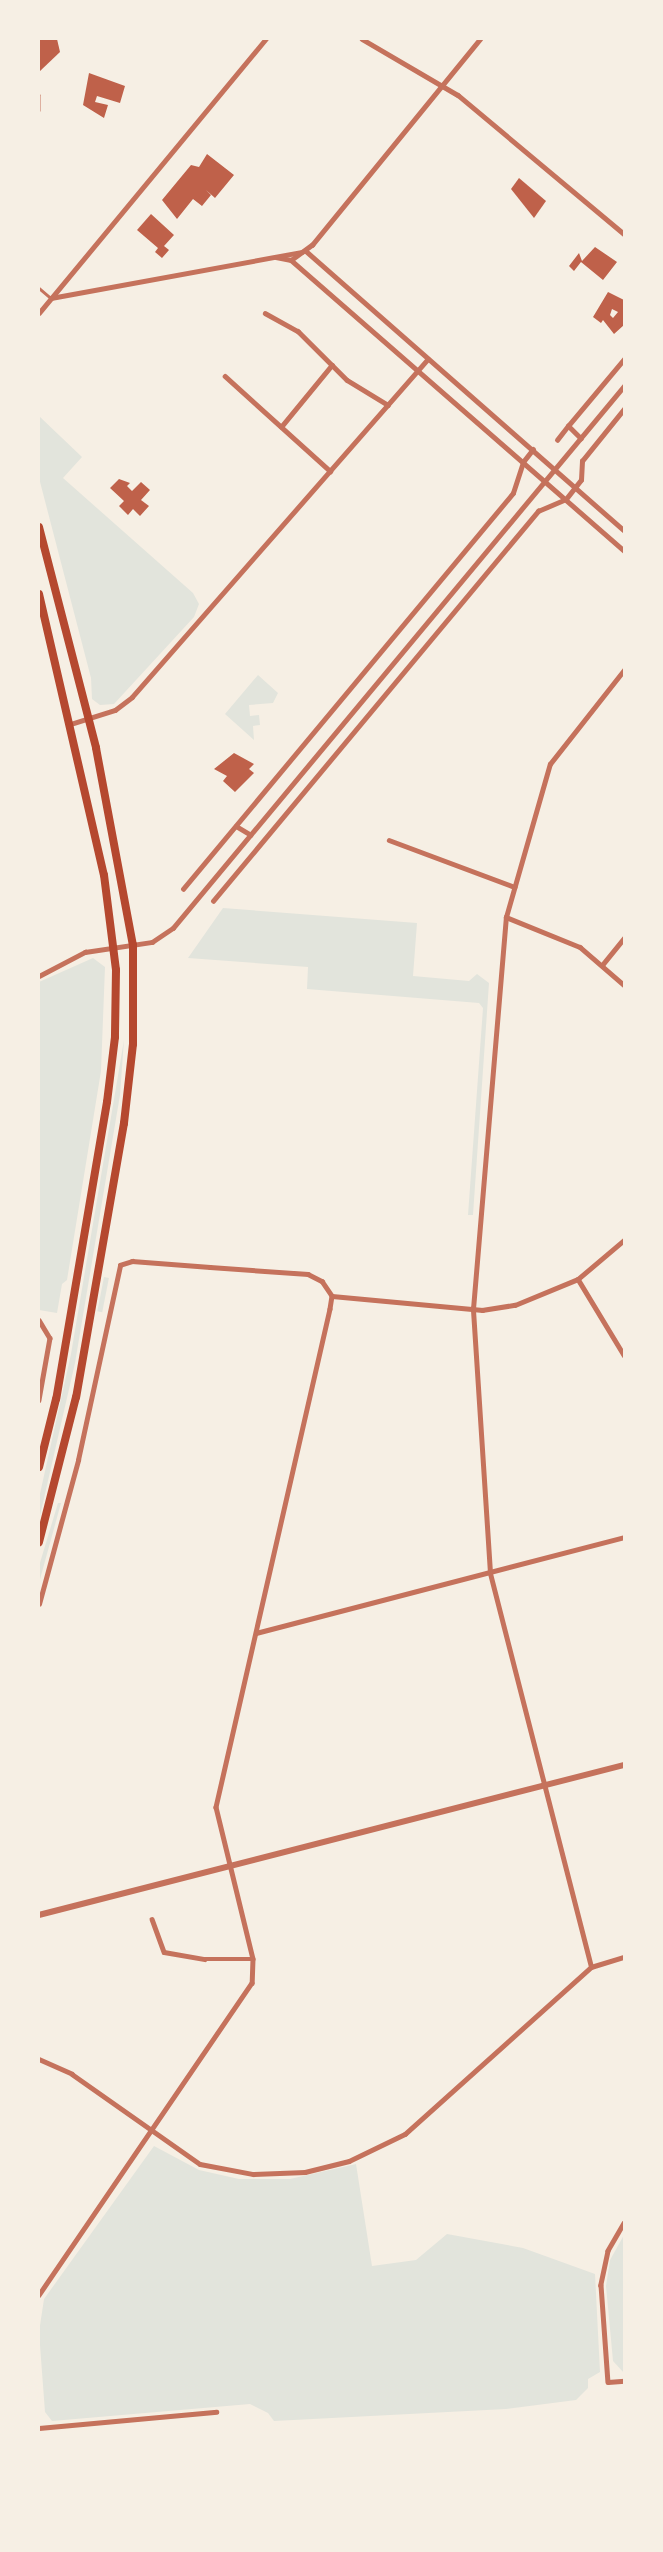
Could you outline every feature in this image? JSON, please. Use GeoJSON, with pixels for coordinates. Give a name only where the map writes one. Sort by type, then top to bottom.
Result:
{"type":"FeatureCollection","features":[{"type":"Feature","properties":{"kind":"main road"},"geometry":{"type":"LineString","coordinates":[[39,527],[89,719],[126,886],[134,945],[133,1044],[124,1123],[76,1397],[39,1542]]}},
{"type":"Feature","properties":{"kind":"main road"},"geometry":{"type":"LineString","coordinates":[[39,594],[70,724],[114,947],[115,1037],[107,1102],[56,1399],[39,1467]]}},
{"type":"Feature","properties":{"kind":"street"},"geometry":{"type":"LineString","coordinates":[[39,313],[266,39]]}},
{"type":"Feature","properties":{"kind":"street"},"geometry":{"type":"LineString","coordinates":[[362,39],[441,85],[624,234]]}},
{"type":"Feature","properties":{"kind":"street"},"geometry":{"type":"LineString","coordinates":[[291,260],[306,251],[480,39]]}},
{"type":"Feature","properties":{"kind":"street"},"geometry":{"type":"LineString","coordinates":[[51,298],[306,251]]}},
{"type":"Feature","properties":{"kind":"street"},"geometry":{"type":"LineString","coordinates":[[306,251],[624,530]]}},
{"type":"Feature","properties":{"kind":"street"},"geometry":{"type":"LineString","coordinates":[[276,257],[291,260],[624,551]]}},
{"type":"Feature","properties":{"kind":"street"},"geometry":{"type":"LineString","coordinates":[[265,312],[298,331],[332,365],[388,405]]}},
{"type":"Feature","properties":{"kind":"street"},"geometry":{"type":"LineString","coordinates":[[70,724],[115,710],[132,697],[428,359]]}},
{"type":"Feature","properties":{"kind":"street"},"geometry":{"type":"LineString","coordinates":[[557,440],[624,359]]}},
{"type":"Feature","properties":{"kind":"street"},"geometry":{"type":"LineString","coordinates":[[281,427],[332,365]]}},
{"type":"Feature","properties":{"kind":"street"},"geometry":{"type":"LineString","coordinates":[[225,376],[330,470]]}},
{"type":"Feature","properties":{"kind":"street"},"geometry":{"type":"LineString","coordinates":[[39,976],[86,952],[134,945],[165,936],[624,386]]}},
{"type":"Feature","properties":{"kind":"street"},"geometry":{"type":"LineString","coordinates":[[213,901],[538,511],[566,499],[575,488],[582,461],[624,409]]}},
{"type":"Feature","properties":{"kind":"street"},"geometry":{"type":"LineString","coordinates":[[568,426],[581,439]]}},
{"type":"Feature","properties":{"kind":"street"},"geometry":{"type":"LineString","coordinates":[[183,889],[513,493],[523,462],[533,449]]}},
{"type":"Feature","properties":{"kind":"street"},"geometry":{"type":"LineString","coordinates":[[591,1967],[542,1786],[490,1573],[473,1309],[506,918],[550,764],[624,670]]}},
{"type":"Feature","properties":{"kind":"street"},"geometry":{"type":"LineString","coordinates":[[236,826],[251,835]]}},
{"type":"Feature","properties":{"kind":"street"},"geometry":{"type":"LineString","coordinates":[[389,840],[515,887]]}},
{"type":"Feature","properties":{"kind":"street"},"geometry":{"type":"LineString","coordinates":[[506,918],[567,940],[603,964],[624,985]]}},
{"type":"Feature","properties":{"kind":"street"},"geometry":{"type":"LineString","coordinates":[[603,964],[624,938]]}},
{"type":"Feature","properties":{"kind":"street"},"geometry":{"type":"LineString","coordinates":[[332,1296],[473,1309],[532,1300],[578,1279],[624,1240]]}},
{"type":"Feature","properties":{"kind":"street"},"geometry":{"type":"LineString","coordinates":[[39,1604],[78,1460],[120,1265],[132,1261],[308,1274],[322,1281],[332,1296],[216,1807],[253,1958],[246,1997],[39,2295]]}},
{"type":"Feature","properties":{"kind":"street"},"geometry":{"type":"LineString","coordinates":[[578,1279],[624,1355]]}},
{"type":"Feature","properties":{"kind":"street"},"geometry":{"type":"LineString","coordinates":[[39,1320],[50,1338],[39,1400]]}},
{"type":"Feature","properties":{"kind":"street"},"geometry":{"type":"LineString","coordinates":[[256,1633],[490,1573],[624,1536]]}},
{"type":"Feature","properties":{"kind":"street"},"geometry":{"type":"LineString","coordinates":[[39,1915],[624,1765]]}},
{"type":"Feature","properties":{"kind":"street"},"geometry":{"type":"LineString","coordinates":[[152,1919],[156,1940],[168,1954],[204,1959],[253,1958]]}},
{"type":"Feature","properties":{"kind":"street"},"geometry":{"type":"LineString","coordinates":[[39,2059],[72,2074],[151,2132],[200,2164],[238,2173],[305,2172],[364,2156],[405,2134],[591,1967],[624,1957]]}},
{"type":"Feature","properties":{"kind":"street"},"geometry":{"type":"LineString","coordinates":[[624,2224],[608,2251],[601,2279],[608,2382],[624,2381]]}},
{"type":"Feature","properties":{"kind":"street"},"geometry":{"type":"LineString","coordinates":[[39,2421],[39,2428],[216,2412]]}},
{"type":"Feature","properties":{"kind":"lane"},"geometry":{"type":"LineString","coordinates":[[39,95],[39,110]]}},
{"type":"Feature","properties":{"kind":"lane"},"geometry":{"type":"LineString","coordinates":[[39,288],[51,298]]}},
{"type":"Feature","properties":{"kind":"shaded area"},"geometry":{"type":"Polygon","coordinates":[[[39,416],[82,457],[63,478],[193,593],[199,604],[194,617],[114,704],[100,705],[92,699],[91,678],[39,478],[39,416]]]}},
{"type":"Feature","properties":{"kind":"shaded area"},"geometry":{"type":"Polygon","coordinates":[[[258,675],[278,693],[273,703],[249,705],[250,716],[259,715],[260,725],[253,726],[254,740],[225,714],[258,675]]]}},
{"type":"Feature","properties":{"kind":"shaded area"},"geometry":{"type":"Polygon","coordinates":[[[223,908],[417,923],[413,976],[469,981],[477,974],[489,983],[473,1215],[468,1215],[483,1008],[479,1003],[307,989],[308,967],[188,958],[223,908]]]}},
{"type":"Feature","properties":{"kind":"shaded area"},"geometry":{"type":"Polygon","coordinates":[[[93,958],[105,967],[101,1071],[67,1280],[62,1284],[57,1313],[39,1310],[39,982],[93,958]]]}},
{"type":"Feature","properties":{"kind":"shaded area"},"geometry":{"type":"Polygon","coordinates":[[[124,1040],[120,1095],[75,1363],[39,1520],[39,1498],[71,1354],[124,1040]]]}},
{"type":"Feature","properties":{"kind":"shaded area"},"geometry":{"type":"Polygon","coordinates":[[[104,1277],[109,1278],[102,1312],[97,1311],[104,1277]]]}},
{"type":"Feature","properties":{"kind":"shaded area"},"geometry":{"type":"Polygon","coordinates":[[[58,1503],[61,1503],[39,1583],[39,1566],[58,1503]]]}},
{"type":"Feature","properties":{"kind":"shaded area"},"geometry":{"type":"Polygon","coordinates":[[[154,2146],[199,2170],[239,2179],[290,2179],[356,2164],[372,2266],[416,2260],[447,2234],[523,2248],[595,2274],[600,2372],[588,2379],[588,2388],[576,2400],[506,2409],[274,2421],[268,2413],[250,2404],[52,2421],[45,2412],[39,2332],[44,2299],[154,2146]]]}},
{"type":"Feature","properties":{"kind":"shaded area"},"geometry":{"type":"Polygon","coordinates":[[[624,2235],[624,2373],[613,2361],[606,2286],[610,2260],[624,2235]]]}},
{"type":"Feature","properties":{"kind":"building"},"geometry":{"type":"Polygon","coordinates":[[[39,39],[57,39],[60,52],[39,72],[39,39]]]}},
{"type":"Feature","properties":{"kind":"building"},"geometry":{"type":"Polygon","coordinates":[[[89,73],[125,86],[120,103],[97,96],[95,102],[108,105],[104,118],[83,105],[89,73]]]}},
{"type":"Feature","properties":{"kind":"building"},"geometry":{"type":"Polygon","coordinates":[[[207,154],[234,175],[215,198],[206,190],[211,195],[202,206],[193,199],[177,219],[162,200],[191,165],[199,167],[207,154]]]}},
{"type":"Feature","properties":{"kind":"building"},"geometry":{"type":"Polygon","coordinates":[[[519,178],[546,201],[534,218],[511,189],[519,178]]]}},
{"type":"Feature","properties":{"kind":"building"},"geometry":{"type":"Polygon","coordinates":[[[151,214],[174,235],[164,246],[169,250],[162,258],[155,252],[158,248],[137,230],[151,214]]]}},
{"type":"Feature","properties":{"kind":"building"},"geometry":{"type":"Polygon","coordinates":[[[595,247],[617,262],[603,280],[581,262],[574,271],[569,266],[579,253],[582,261],[595,247]]]}},
{"type":"Feature","properties":{"kind":"building"},"geometry":{"type":"Polygon","coordinates":[[[608,292],[624,300],[624,325],[614,334],[603,320],[601,323],[593,317],[608,292]],[[612,309],[610,315],[613,318],[618,312],[612,309]]]}},
{"type":"Feature","properties":{"kind":"building"},"geometry":{"type":"Polygon","coordinates":[[[119,479],[130,483],[127,486],[132,491],[141,482],[150,490],[141,500],[149,506],[140,516],[133,509],[128,515],[119,506],[124,501],[110,488],[119,479]]]}},
{"type":"Feature","properties":{"kind":"building"},"geometry":{"type":"Polygon","coordinates":[[[234,753],[254,764],[249,769],[254,773],[235,792],[223,781],[227,776],[214,769],[234,753]]]}}]}
